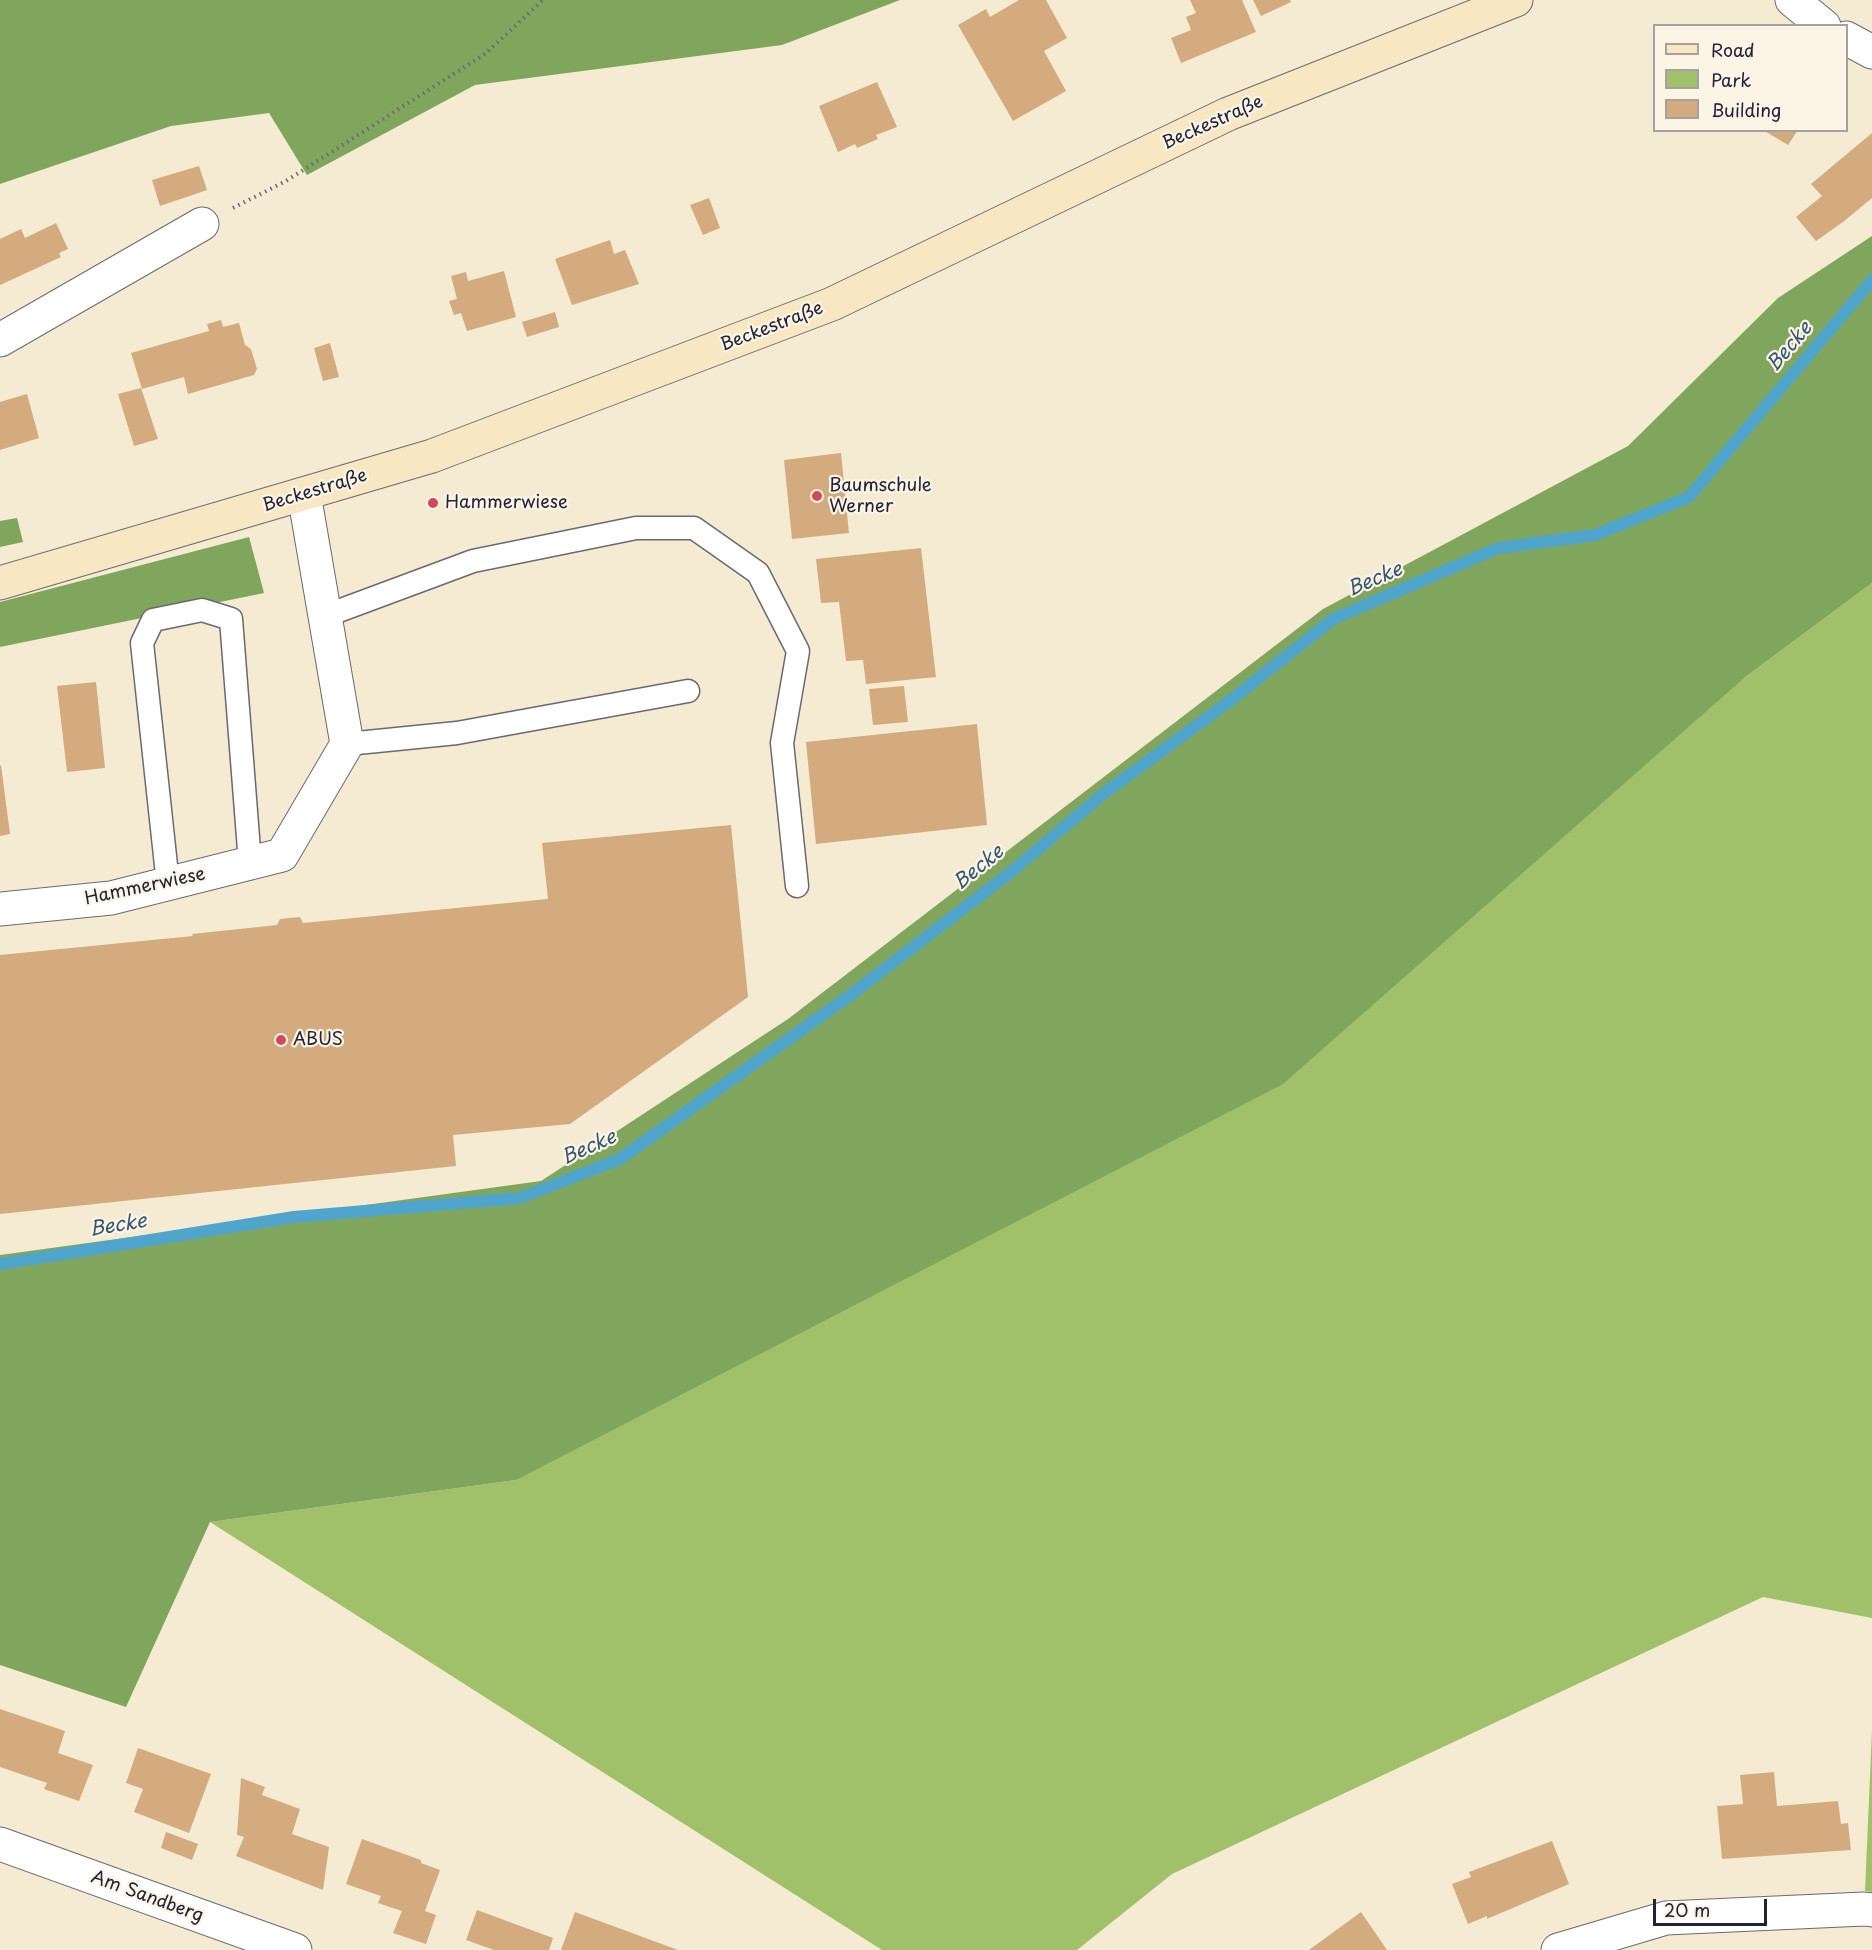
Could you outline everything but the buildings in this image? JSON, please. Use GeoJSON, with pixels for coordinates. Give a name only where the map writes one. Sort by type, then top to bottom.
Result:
{"type":"FeatureCollection","features":[{"type":"Feature","properties":{"kind":"main road","name":"Beckestraße"},"geometry":{"type":"LineString","coordinates":[[0,583],[432,456],[832,304],[1228,114],[1516,0]]}},
{"type":"Feature","properties":{"kind":"street"},"geometry":{"type":"LineString","coordinates":[[1792,0],[1822,24]]}},
{"type":"Feature","properties":{"kind":"street"},"geometry":{"type":"LineString","coordinates":[[1848,39],[1872,52]]}},
{"type":"Feature","properties":{"kind":"street"},"geometry":{"type":"LineString","coordinates":[[0,340],[202,224]]}},
{"type":"Feature","properties":{"kind":"street"},"geometry":{"type":"LineString","coordinates":[[304,494],[347,744]]}},
{"type":"Feature","properties":{"kind":"street","name":"Hammerwiese"},"geometry":{"type":"LineString","coordinates":[[0,909],[111,898],[282,855],[347,744]]}},
{"type":"Feature","properties":{"kind":"street","name":"Am Sandberg"},"geometry":{"type":"LineString","coordinates":[[0,1844],[295,1950]]}},
{"type":"Feature","properties":{"kind":"street"},"geometry":{"type":"LineString","coordinates":[[1558,1950],[1666,1918],[1872,1910]]}},
{"type":"Feature","properties":{"kind":"lane"},"geometry":{"type":"LineString","coordinates":[[325,616],[473,561],[636,528],[694,528],[758,573],[798,651],[782,743],[797,886]]}},
{"type":"Feature","properties":{"kind":"lane"},"geometry":{"type":"LineString","coordinates":[[168,884],[142,643],[153,620],[202,610],[231,619],[250,863]]}},
{"type":"Feature","properties":{"kind":"lane"},"geometry":{"type":"LineString","coordinates":[[347,744],[457,733],[688,691]]}},
{"type":"Feature","properties":{"kind":"path"},"geometry":{"type":"LineString","coordinates":[[202,224],[286,181],[484,54],[543,0]]}},
{"type":"Feature","properties":{"kind":"green space"},"geometry":{"type":"Polygon","coordinates":[[[0,0],[900,0],[782,45],[475,85],[307,175],[269,113],[171,126],[0,184],[0,0]]]}},
{"type":"Feature","properties":{"kind":"green space"},"geometry":{"type":"Polygon","coordinates":[[[1872,236],[1872,583],[1744,678],[1283,1084],[516,1480],[210,1522],[126,1707],[0,1665],[0,1255],[541,1181],[788,1019],[1323,609],[1628,446],[1778,298],[1872,236]]]}},
{"type":"Feature","properties":{"kind":"green space"},"geometry":{"type":"Polygon","coordinates":[[[17,518],[23,542],[0,547],[0,521],[17,518]]]}},
{"type":"Feature","properties":{"kind":"green space"},"geometry":{"type":"Polygon","coordinates":[[[249,537],[264,593],[0,647],[0,602],[249,537]]]}},
{"type":"Feature","properties":{"kind":"green space"},"geometry":{"type":"Polygon","coordinates":[[[1872,583],[1872,1618],[1763,1597],[1172,1874],[1077,1950],[882,1950],[210,1522],[516,1480],[1744,678],[1872,583]]]}},
{"type":"Feature","properties":{"kind":"green space"},"geometry":{"type":"Polygon","coordinates":[[[1872,1730],[1872,1892],[1865,1891],[1872,1730]]]}},
{"type":"Feature","properties":{"kind":"waterway","name":"Becke"},"geometry":{"type":"LineString","coordinates":[[0,1264],[294,1217],[520,1198],[620,1159],[852,994],[1011,872],[1102,795],[1231,700],[1333,619],[1498,548],[1595,535],[1689,497],[1872,280]]}},
{"type":"Feature","properties":{"kind":"place","name":"Baumschule Werner"},"geometry":{"type":"Point","coordinates":[817,496]}},
{"type":"Feature","properties":{"kind":"place","name":"Hammerwiese"},"geometry":{"type":"Point","coordinates":[433,503]}},
{"type":"Feature","properties":{"kind":"place","name":"ABUS"},"geometry":{"type":"Point","coordinates":[281,1040]}}]}
